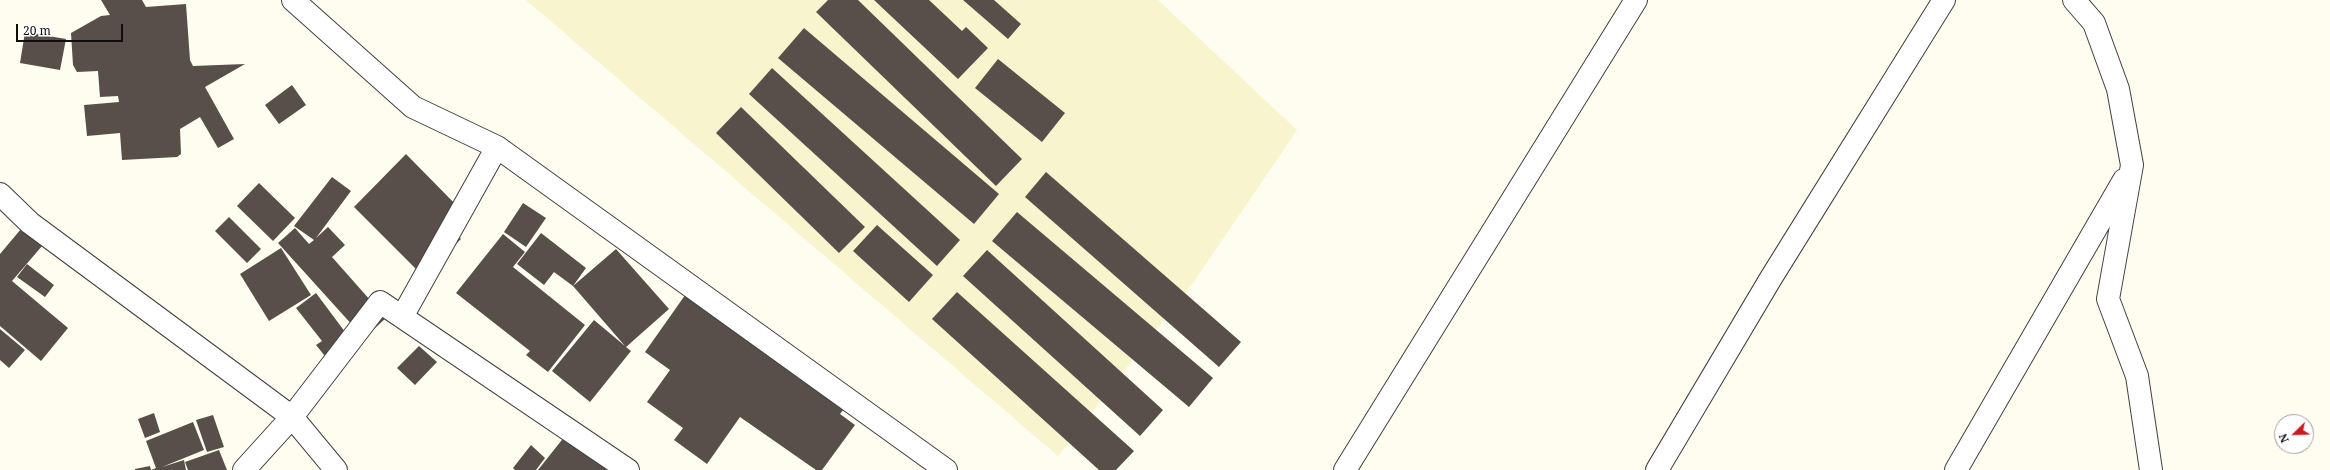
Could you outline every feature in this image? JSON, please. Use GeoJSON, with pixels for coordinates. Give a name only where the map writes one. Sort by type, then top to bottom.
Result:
{"type":"FeatureCollection","features":[{"type":"Feature","properties":{"kind":"street"},"geometry":{"type":"LineString","coordinates":[[293,0],[413,107],[497,147],[946,470]]}},
{"type":"Feature","properties":{"kind":"street"},"geometry":{"type":"LineString","coordinates":[[1345,470],[1636,0]]}},
{"type":"Feature","properties":{"kind":"street"},"geometry":{"type":"LineString","coordinates":[[1657,470],[1771,278],[1944,0]]}},
{"type":"Feature","properties":{"kind":"street"},"geometry":{"type":"LineString","coordinates":[[2074,0],[2094,23],[2118,89],[2132,165],[2108,299],[2137,376],[2151,470]]}},
{"type":"Feature","properties":{"kind":"street"},"geometry":{"type":"LineString","coordinates":[[402,317],[497,147]]}},
{"type":"Feature","properties":{"kind":"street"},"geometry":{"type":"LineString","coordinates":[[1956,470],[2132,165]]}},
{"type":"Feature","properties":{"kind":"street"},"geometry":{"type":"LineString","coordinates":[[0,194],[30,223],[288,421],[334,470]]}},
{"type":"Feature","properties":{"kind":"street"},"geometry":{"type":"LineString","coordinates":[[244,470],[288,421],[380,302],[628,470]]}},
{"type":"Feature","properties":{"kind":"shaded area"},"geometry":{"type":"Polygon","coordinates":[[[526,0],[1158,0],[1297,130],[1195,280],[1058,456],[526,0]]]}},
{"type":"Feature","properties":{"kind":"building"},"geometry":{"type":"Polygon","coordinates":[[[101,0],[142,0],[146,7],[186,4],[190,60],[193,66],[245,64],[205,87],[234,139],[218,148],[200,117],[180,129],[181,154],[177,157],[122,160],[120,133],[87,136],[84,105],[119,102],[118,96],[100,97],[98,71],[77,72],[73,65],[71,33],[101,16],[110,15],[101,0]]]}},
{"type":"Feature","properties":{"kind":"building"},"geometry":{"type":"Polygon","coordinates":[[[828,0],[858,0],[1022,159],[996,186],[816,12],[828,0]]]}},
{"type":"Feature","properties":{"kind":"building"},"geometry":{"type":"Polygon","coordinates":[[[874,0],[929,0],[962,31],[966,27],[988,48],[958,79],[874,0]]]}},
{"type":"Feature","properties":{"kind":"building"},"geometry":{"type":"Polygon","coordinates":[[[963,0],[994,0],[1021,24],[1008,39],[963,0]]]}},
{"type":"Feature","properties":{"kind":"building"},"geometry":{"type":"Polygon","coordinates":[[[804,28],[999,194],[974,224],[778,58],[804,28]]]}},
{"type":"Feature","properties":{"kind":"building"},"geometry":{"type":"Polygon","coordinates":[[[25,32],[66,39],[60,70],[20,63],[25,32]]]}},
{"type":"Feature","properties":{"kind":"building"},"geometry":{"type":"Polygon","coordinates":[[[998,59],[1065,113],[1042,142],[975,88],[998,59]]]}},
{"type":"Feature","properties":{"kind":"building"},"geometry":{"type":"Polygon","coordinates":[[[772,68],[960,240],[937,266],[749,94],[772,68]]]}},
{"type":"Feature","properties":{"kind":"building"},"geometry":{"type":"Polygon","coordinates":[[[292,85],[306,105],[279,124],[265,105],[292,85]]]}},
{"type":"Feature","properties":{"kind":"building"},"geometry":{"type":"Polygon","coordinates":[[[741,107],[865,227],[839,253],[716,133],[741,107]]]}},
{"type":"Feature","properties":{"kind":"building"},"geometry":{"type":"Polygon","coordinates":[[[406,154],[462,211],[447,225],[461,239],[423,276],[354,207],[406,154]]]}},
{"type":"Feature","properties":{"kind":"building"},"geometry":{"type":"Polygon","coordinates":[[[1046,172],[1241,342],[1219,367],[1025,197],[1046,172]]]}},
{"type":"Feature","properties":{"kind":"building"},"geometry":{"type":"Polygon","coordinates":[[[332,177],[351,191],[316,238],[328,227],[345,245],[332,257],[386,318],[364,338],[278,243],[295,228],[309,244],[314,240],[294,226],[332,177]]]}},
{"type":"Feature","properties":{"kind":"building"},"geometry":{"type":"Polygon","coordinates":[[[259,183],[295,218],[273,241],[237,206],[259,183]]]}},
{"type":"Feature","properties":{"kind":"building"},"geometry":{"type":"Polygon","coordinates":[[[523,203],[546,218],[526,247],[504,232],[523,203]]]}},
{"type":"Feature","properties":{"kind":"building"},"geometry":{"type":"Polygon","coordinates":[[[1017,212],[1213,378],[1189,407],[992,241],[1017,212]]]}},
{"type":"Feature","properties":{"kind":"building"},"geometry":{"type":"Polygon","coordinates":[[[229,217],[261,249],[247,263],[215,231],[229,217]]]}},
{"type":"Feature","properties":{"kind":"building"},"geometry":{"type":"Polygon","coordinates":[[[877,225],[933,275],[909,302],[853,251],[877,225]]]}},
{"type":"Feature","properties":{"kind":"building"},"geometry":{"type":"Polygon","coordinates":[[[21,229],[42,246],[12,281],[68,328],[41,361],[0,326],[0,254],[21,229]]]}},
{"type":"Feature","properties":{"kind":"building"},"geometry":{"type":"Polygon","coordinates":[[[541,233],[586,268],[573,286],[554,272],[544,285],[517,264],[541,233]]]}},
{"type":"Feature","properties":{"kind":"building"},"geometry":{"type":"Polygon","coordinates":[[[503,234],[525,252],[513,267],[585,325],[548,372],[526,355],[530,351],[456,293],[503,234]]]}},
{"type":"Feature","properties":{"kind":"building"},"geometry":{"type":"Polygon","coordinates":[[[281,248],[311,295],[269,321],[240,274],[281,248]]]}},
{"type":"Feature","properties":{"kind":"building"},"geometry":{"type":"Polygon","coordinates":[[[616,249],[669,309],[626,347],[631,351],[590,402],[552,371],[594,320],[625,346],[573,286],[616,249]]]}},
{"type":"Feature","properties":{"kind":"building"},"geometry":{"type":"Polygon","coordinates":[[[987,250],[1163,410],[1140,436],[963,276],[987,250]]]}},
{"type":"Feature","properties":{"kind":"building"},"geometry":{"type":"Polygon","coordinates":[[[27,264],[54,285],[45,297],[17,277],[27,264]]]}},
{"type":"Feature","properties":{"kind":"building"},"geometry":{"type":"Polygon","coordinates":[[[688,291],[847,405],[840,414],[855,425],[822,470],[816,470],[740,417],[707,464],[674,440],[683,428],[647,402],[670,370],[645,352],[688,291]]]}},
{"type":"Feature","properties":{"kind":"building"},"geometry":{"type":"Polygon","coordinates":[[[957,292],[1134,451],[1116,470],[1099,470],[932,319],[957,292]]]}},
{"type":"Feature","properties":{"kind":"building"},"geometry":{"type":"Polygon","coordinates":[[[316,293],[357,348],[333,366],[316,345],[322,341],[296,308],[316,293]]]}},
{"type":"Feature","properties":{"kind":"building"},"geometry":{"type":"Polygon","coordinates":[[[0,329],[25,350],[9,368],[0,360],[0,329]]]}},
{"type":"Feature","properties":{"kind":"building"},"geometry":{"type":"Polygon","coordinates":[[[419,346],[437,362],[415,385],[397,368],[419,346]]]}},
{"type":"Feature","properties":{"kind":"building"},"geometry":{"type":"Polygon","coordinates":[[[154,413],[160,432],[145,438],[138,419],[154,413]]]}},
{"type":"Feature","properties":{"kind":"building"},"geometry":{"type":"Polygon","coordinates":[[[213,415],[224,447],[207,452],[196,420],[213,415]]]}},
{"type":"Feature","properties":{"kind":"building"},"geometry":{"type":"Polygon","coordinates":[[[193,422],[204,450],[162,467],[184,460],[186,470],[151,470],[156,468],[146,441],[193,422]]]}},
{"type":"Feature","properties":{"kind":"building"},"geometry":{"type":"Polygon","coordinates":[[[565,436],[607,470],[538,470],[565,436]]]}},
{"type":"Feature","properties":{"kind":"building"},"geometry":{"type":"Polygon","coordinates":[[[531,445],[545,458],[536,470],[515,470],[513,468],[531,445]]]}},
{"type":"Feature","properties":{"kind":"building"},"geometry":{"type":"Polygon","coordinates":[[[219,450],[227,470],[188,470],[185,462],[219,450]]]}},
{"type":"Feature","properties":{"kind":"building"},"geometry":{"type":"Polygon","coordinates":[[[150,466],[151,470],[135,470],[135,469],[150,466]]]}}]}
